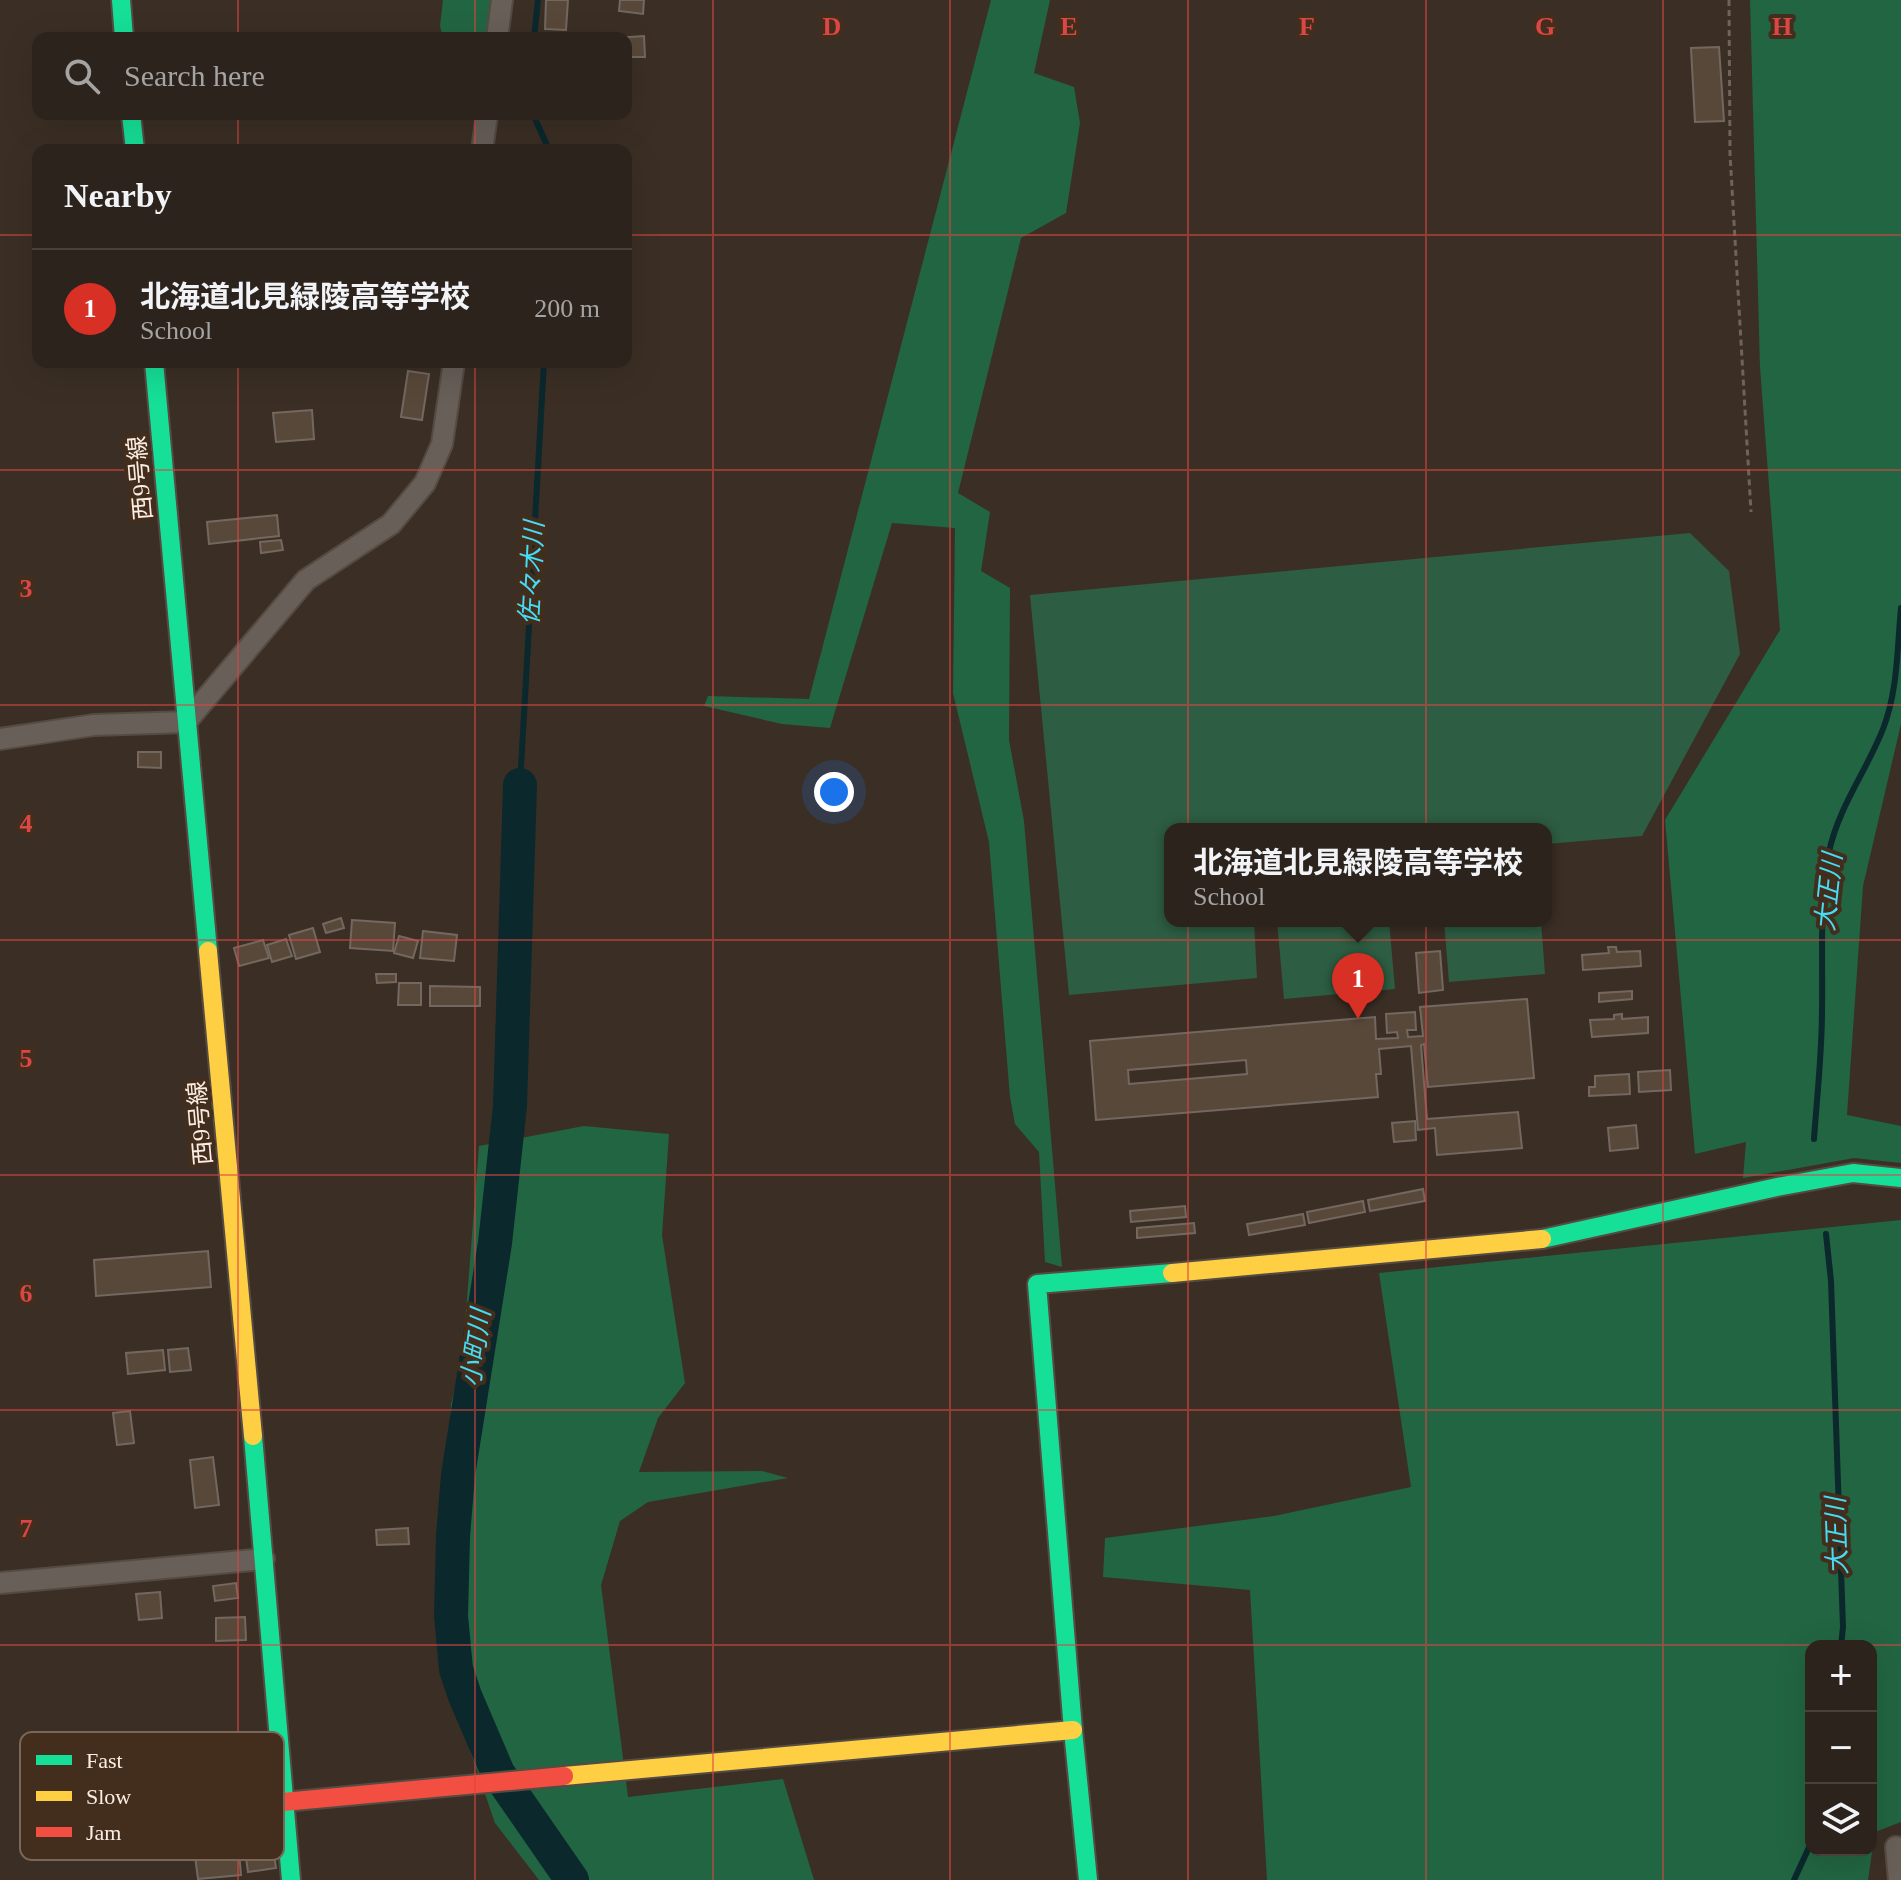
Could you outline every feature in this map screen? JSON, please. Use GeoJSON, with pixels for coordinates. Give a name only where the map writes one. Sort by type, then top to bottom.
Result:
{"type":"FeatureCollection","features":[{"type":"Feature","properties":{"kind":"street"},"geometry":{"type":"LineString","coordinates":[[121,0],[124,32]]}},
{"type":"Feature","properties":{"kind":"street"},"geometry":{"type":"LineString","coordinates":[[498,32],[502,0]]}},
{"type":"Feature","properties":{"kind":"street"},"geometry":{"type":"LineString","coordinates":[[132,120],[134,144]]}},
{"type":"Feature","properties":{"kind":"street"},"geometry":{"type":"LineString","coordinates":[[483,144],[486,120]]}},
{"type":"Feature","properties":{"kind":"street","name":"西9号線"},"geometry":{"type":"LineString","coordinates":[[155,368],[278,1732]]}},
{"type":"Feature","properties":{"kind":"street"},"geometry":{"type":"LineString","coordinates":[[0,739],[94,725],[186,722],[306,580],[391,524],[425,483],[442,444],[453,368]]}},
{"type":"Feature","properties":{"kind":"street"},"geometry":{"type":"LineString","coordinates":[[1088,1880],[1037,1284],[1531,1242],[1853,1173],[1901,1178]]}},
{"type":"Feature","properties":{"kind":"street"},"geometry":{"type":"LineString","coordinates":[[0,1583],[264,1559]]}},
{"type":"Feature","properties":{"kind":"street"},"geometry":{"type":"LineString","coordinates":[[284,1802],[1073,1730]]}},
{"type":"Feature","properties":{"kind":"street","name":"西9号線"},"geometry":{"type":"LineString","coordinates":[[284,1812],[291,1880]]}},
{"type":"Feature","properties":{"kind":"street"},"geometry":{"type":"LineString","coordinates":[[1896,1847],[1899,1880]]}},
{"type":"Feature","properties":{"kind":"path"},"geometry":{"type":"LineString","coordinates":[[1729,0],[1730,154],[1751,512]]}},
{"type":"Feature","properties":{"kind":"green space"},"geometry":{"type":"Polygon","coordinates":[[[443,0],[501,0],[498,32],[442,32],[443,0]]]}},
{"type":"Feature","properties":{"kind":"green space"},"geometry":{"type":"Polygon","coordinates":[[[991,0],[1050,0],[1034,73],[1074,87],[1080,123],[1066,213],[1021,238],[958,493],[990,512],[981,571],[1010,588],[1009,740],[1024,821],[1062,1267],[1045,1262],[1039,1152],[1015,1124],[1010,1097],[989,842],[953,693],[955,528],[892,523],[830,728],[782,724],[704,706],[708,696],[809,699],[991,0]]]}},
{"type":"Feature","properties":{"kind":"green space"},"geometry":{"type":"Polygon","coordinates":[[[1750,0],[1901,0],[1901,724],[1863,886],[1847,1115],[1901,1126],[1901,1163],[1854,1158],[1743,1178],[1746,1142],[1695,1154],[1665,820],[1780,630],[1760,367],[1750,0]]]}},
{"type":"Feature","properties":{"kind":"green space"},"geometry":{"type":"Polygon","coordinates":[[[1690,533],[1729,571],[1740,654],[1642,836],[1552,844],[1552,823],[1164,823],[1164,927],[1254,927],[1257,978],[1069,995],[1030,595],[1690,533]]]}},
{"type":"Feature","properties":{"kind":"green space"},"geometry":{"type":"Polygon","coordinates":[[[1278,927],[1390,927],[1395,989],[1284,999],[1278,927]]]}},
{"type":"Feature","properties":{"kind":"green space"},"geometry":{"type":"Polygon","coordinates":[[[1444,927],[1541,927],[1545,974],[1449,982],[1444,927]]]}},
{"type":"Feature","properties":{"kind":"green space"},"geometry":{"type":"Polygon","coordinates":[[[584,1126],[669,1134],[662,1235],[685,1383],[658,1418],[639,1472],[762,1471],[788,1478],[648,1502],[620,1521],[601,1585],[628,1797],[783,1779],[814,1880],[539,1880],[495,1823],[441,1666],[451,1404],[462,1363],[479,1146],[584,1126]]]}},
{"type":"Feature","properties":{"kind":"green space"},"geometry":{"type":"Polygon","coordinates":[[[1901,1220],[1901,1822],[1877,1831],[1877,1640],[1805,1640],[1805,1856],[1872,1856],[1868,1880],[1267,1880],[1250,1590],[1103,1577],[1105,1538],[1274,1516],[1411,1487],[1379,1273],[1901,1220]]]}},
{"type":"Feature","properties":{"kind":"building"},"geometry":{"type":"Polygon","coordinates":[[[546,0],[568,0],[566,30],[545,29],[546,0]]]}},
{"type":"Feature","properties":{"kind":"building"},"geometry":{"type":"Polygon","coordinates":[[[620,0],[644,0],[643,14],[619,11],[620,0]]]}},
{"type":"Feature","properties":{"kind":"building"},"geometry":{"type":"Polygon","coordinates":[[[644,36],[645,57],[632,57],[632,37],[644,36]]]}},
{"type":"Feature","properties":{"kind":"building"},"geometry":{"type":"Polygon","coordinates":[[[1719,47],[1724,121],[1695,122],[1691,48],[1719,47]]]}},
{"type":"Feature","properties":{"kind":"building"},"geometry":{"type":"Polygon","coordinates":[[[408,371],[429,374],[422,420],[401,417],[408,371]]]}},
{"type":"Feature","properties":{"kind":"building"},"geometry":{"type":"Polygon","coordinates":[[[312,410],[314,439],[276,442],[273,413],[312,410]]]}},
{"type":"Feature","properties":{"kind":"building"},"geometry":{"type":"Polygon","coordinates":[[[277,515],[279,536],[209,544],[207,522],[277,515]]]}},
{"type":"Feature","properties":{"kind":"building"},"geometry":{"type":"Polygon","coordinates":[[[281,540],[283,550],[261,553],[260,542],[281,540]]]}},
{"type":"Feature","properties":{"kind":"building"},"geometry":{"type":"Polygon","coordinates":[[[138,752],[161,752],[161,768],[138,767],[138,752]]]}},
{"type":"Feature","properties":{"kind":"building"},"geometry":{"type":"Polygon","coordinates":[[[341,918],[344,928],[326,933],[323,924],[341,918]]]}},
{"type":"Feature","properties":{"kind":"building"},"geometry":{"type":"Polygon","coordinates":[[[352,920],[395,923],[393,951],[350,948],[352,920]]]}},
{"type":"Feature","properties":{"kind":"building"},"geometry":{"type":"Polygon","coordinates":[[[313,928],[320,952],[296,959],[289,935],[313,928]]]}},
{"type":"Feature","properties":{"kind":"building"},"geometry":{"type":"Polygon","coordinates":[[[423,931],[457,935],[454,961],[420,958],[423,931]]]}},
{"type":"Feature","properties":{"kind":"building"},"geometry":{"type":"Polygon","coordinates":[[[399,936],[418,941],[413,958],[394,953],[399,936]]]}},
{"type":"Feature","properties":{"kind":"building"},"geometry":{"type":"Polygon","coordinates":[[[286,939],[292,956],[272,962],[267,945],[286,939]]]}},
{"type":"Feature","properties":{"kind":"building"},"geometry":{"type":"Polygon","coordinates":[[[263,940],[269,958],[239,966],[234,948],[263,940]]]}},
{"type":"Feature","properties":{"kind":"building"},"geometry":{"type":"Polygon","coordinates":[[[1608,947],[1616,947],[1617,952],[1640,951],[1641,966],[1583,970],[1582,955],[1609,953],[1608,947]]]}},
{"type":"Feature","properties":{"kind":"building"},"geometry":{"type":"Polygon","coordinates":[[[1440,951],[1443,990],[1419,993],[1416,953],[1440,951]]]}},
{"type":"Feature","properties":{"kind":"building"},"geometry":{"type":"Polygon","coordinates":[[[376,974],[396,974],[396,982],[377,983],[376,974]]]}},
{"type":"Feature","properties":{"kind":"building"},"geometry":{"type":"Polygon","coordinates":[[[399,983],[421,983],[421,1005],[398,1005],[399,983]]]}},
{"type":"Feature","properties":{"kind":"building"},"geometry":{"type":"Polygon","coordinates":[[[430,986],[480,987],[480,1006],[430,1006],[430,986]]]}},
{"type":"Feature","properties":{"kind":"building"},"geometry":{"type":"Polygon","coordinates":[[[1632,991],[1632,999],[1599,1002],[1599,993],[1632,991]]]}},
{"type":"Feature","properties":{"kind":"building"},"geometry":{"type":"Polygon","coordinates":[[[1527,999],[1534,1078],[1428,1087],[1424,1044],[1421,1045],[1427,1119],[1518,1112],[1522,1148],[1437,1155],[1435,1128],[1418,1130],[1411,1046],[1379,1049],[1381,1074],[1376,1074],[1378,1097],[1096,1120],[1090,1041],[1375,1017],[1376,1039],[1398,1038],[1397,1032],[1387,1033],[1386,1014],[1415,1012],[1416,1030],[1407,1030],[1408,1037],[1423,1036],[1420,1007],[1527,999]],[[1246,1060],[1128,1070],[1129,1084],[1247,1074],[1246,1060]]]}},
{"type":"Feature","properties":{"kind":"building"},"geometry":{"type":"Polygon","coordinates":[[[1622,1014],[1622,1019],[1648,1017],[1648,1033],[1592,1037],[1590,1020],[1614,1019],[1614,1015],[1622,1014]]]}},
{"type":"Feature","properties":{"kind":"building"},"geometry":{"type":"Polygon","coordinates":[[[1670,1070],[1671,1090],[1639,1092],[1638,1072],[1670,1070]]]}},
{"type":"Feature","properties":{"kind":"building"},"geometry":{"type":"Polygon","coordinates":[[[1629,1074],[1630,1094],[1589,1096],[1589,1087],[1595,1087],[1595,1076],[1629,1074]]]}},
{"type":"Feature","properties":{"kind":"building"},"geometry":{"type":"Polygon","coordinates":[[[1415,1121],[1416,1140],[1394,1142],[1392,1123],[1415,1121]]]}},
{"type":"Feature","properties":{"kind":"building"},"geometry":{"type":"Polygon","coordinates":[[[1636,1125],[1638,1148],[1610,1151],[1608,1128],[1636,1125]]]}},
{"type":"Feature","properties":{"kind":"building"},"geometry":{"type":"Polygon","coordinates":[[[1423,1189],[1425,1201],[1370,1211],[1368,1200],[1423,1189]]]}},
{"type":"Feature","properties":{"kind":"building"},"geometry":{"type":"Polygon","coordinates":[[[1363,1201],[1365,1212],[1309,1223],[1307,1212],[1363,1201]]]}},
{"type":"Feature","properties":{"kind":"building"},"geometry":{"type":"Polygon","coordinates":[[[1185,1206],[1186,1217],[1131,1222],[1130,1211],[1185,1206]]]}},
{"type":"Feature","properties":{"kind":"building"},"geometry":{"type":"Polygon","coordinates":[[[1303,1214],[1305,1225],[1249,1235],[1247,1224],[1303,1214]]]}},
{"type":"Feature","properties":{"kind":"building"},"geometry":{"type":"Polygon","coordinates":[[[1194,1223],[1195,1233],[1137,1238],[1137,1228],[1194,1223]]]}},
{"type":"Feature","properties":{"kind":"building"},"geometry":{"type":"Polygon","coordinates":[[[208,1251],[211,1287],[96,1296],[94,1260],[208,1251]]]}},
{"type":"Feature","properties":{"kind":"building"},"geometry":{"type":"Polygon","coordinates":[[[188,1348],[191,1370],[170,1372],[168,1350],[188,1348]]]}},
{"type":"Feature","properties":{"kind":"building"},"geometry":{"type":"Polygon","coordinates":[[[163,1350],[165,1370],[128,1374],[126,1353],[163,1350]]]}},
{"type":"Feature","properties":{"kind":"building"},"geometry":{"type":"Polygon","coordinates":[[[130,1411],[134,1443],[117,1445],[113,1413],[130,1411]]]}},
{"type":"Feature","properties":{"kind":"building"},"geometry":{"type":"Polygon","coordinates":[[[213,1457],[219,1505],[195,1508],[190,1460],[213,1457]]]}},
{"type":"Feature","properties":{"kind":"building"},"geometry":{"type":"Polygon","coordinates":[[[408,1528],[409,1544],[377,1545],[376,1530],[408,1528]]]}},
{"type":"Feature","properties":{"kind":"building"},"geometry":{"type":"Polygon","coordinates":[[[236,1583],[238,1598],[215,1601],[213,1586],[236,1583]]]}},
{"type":"Feature","properties":{"kind":"building"},"geometry":{"type":"Polygon","coordinates":[[[160,1592],[162,1618],[139,1620],[136,1594],[160,1592]]]}},
{"type":"Feature","properties":{"kind":"building"},"geometry":{"type":"Polygon","coordinates":[[[245,1617],[246,1640],[216,1641],[216,1618],[245,1617]]]}},
{"type":"Feature","properties":{"kind":"building"},"geometry":{"type":"Polygon","coordinates":[[[196,1860],[240,1860],[241,1875],[198,1879],[196,1860]]]}},
{"type":"Feature","properties":{"kind":"building"},"geometry":{"type":"Polygon","coordinates":[[[246,1860],[275,1860],[276,1868],[248,1872],[246,1860]]]}},
{"type":"Feature","properties":{"kind":"waterway","name":"佐々木川"},"geometry":{"type":"LineString","coordinates":[[535,32],[538,0]]}},
{"type":"Feature","properties":{"kind":"waterway","name":"佐々木川"},"geometry":{"type":"LineString","coordinates":[[536,120],[546,144]]}},
{"type":"Feature","properties":{"kind":"waterway","name":"佐々木川"},"geometry":{"type":"LineString","coordinates":[[520,785],[544,368]]}},
{"type":"Feature","properties":{"kind":"waterway","name":"大正川"},"geometry":{"type":"LineString","coordinates":[[1814,1139],[1821,1043],[1826,870],[1839,820],[1888,714],[1896,669],[1901,608]]}},
{"type":"Feature","properties":{"kind":"waterway","name":"小町川"},"geometry":{"type":"LineString","coordinates":[[520,785],[510,1106],[495,1243],[458,1475],[451,1616],[456,1669],[498,1773],[572,1880]]}},
{"type":"Feature","properties":{"kind":"waterway","name":"大正川"},"geometry":{"type":"LineString","coordinates":[[1826,1234],[1831,1281],[1842,1640]]}},
{"type":"Feature","properties":{"kind":"waterway","name":"大正川"},"geometry":{"type":"LineString","coordinates":[[1794,1880],[1805,1856]]}},
{"type":"Feature","properties":{"kind":"traffic: fast"},"geometry":{"type":"LineString","coordinates":[[121,0],[124,32]]}},
{"type":"Feature","properties":{"kind":"traffic: fast"},"geometry":{"type":"LineString","coordinates":[[132,120],[134,144]]}},
{"type":"Feature","properties":{"kind":"traffic: fast"},"geometry":{"type":"LineString","coordinates":[[155,368],[208,951]]}},
{"type":"Feature","properties":{"kind":"traffic: fast"},"geometry":{"type":"LineString","coordinates":[[1542,1239],[1853,1173],[1901,1178]]}},
{"type":"Feature","properties":{"kind":"traffic: fast"},"geometry":{"type":"LineString","coordinates":[[1088,1880],[1037,1284],[1172,1273]]}},
{"type":"Feature","properties":{"kind":"traffic: fast"},"geometry":{"type":"LineString","coordinates":[[253,1436],[278,1732]]}},
{"type":"Feature","properties":{"kind":"traffic: fast"},"geometry":{"type":"LineString","coordinates":[[284,1798],[291,1880]]}},
{"type":"Feature","properties":{"kind":"traffic: slow"},"geometry":{"type":"LineString","coordinates":[[208,951],[253,1436]]}},
{"type":"Feature","properties":{"kind":"traffic: slow"},"geometry":{"type":"LineString","coordinates":[[1172,1273],[1542,1239]]}},
{"type":"Feature","properties":{"kind":"traffic: slow"},"geometry":{"type":"LineString","coordinates":[[564,1776],[1073,1730]]}},
{"type":"Feature","properties":{"kind":"traffic: jam"},"geometry":{"type":"LineString","coordinates":[[284,1802],[564,1776]]}},
{"type":"Feature","properties":{"kind":"place","name":"北海道北見緑陵高等学校"},"geometry":{"type":"Point","coordinates":[1358,1019]}}]}
